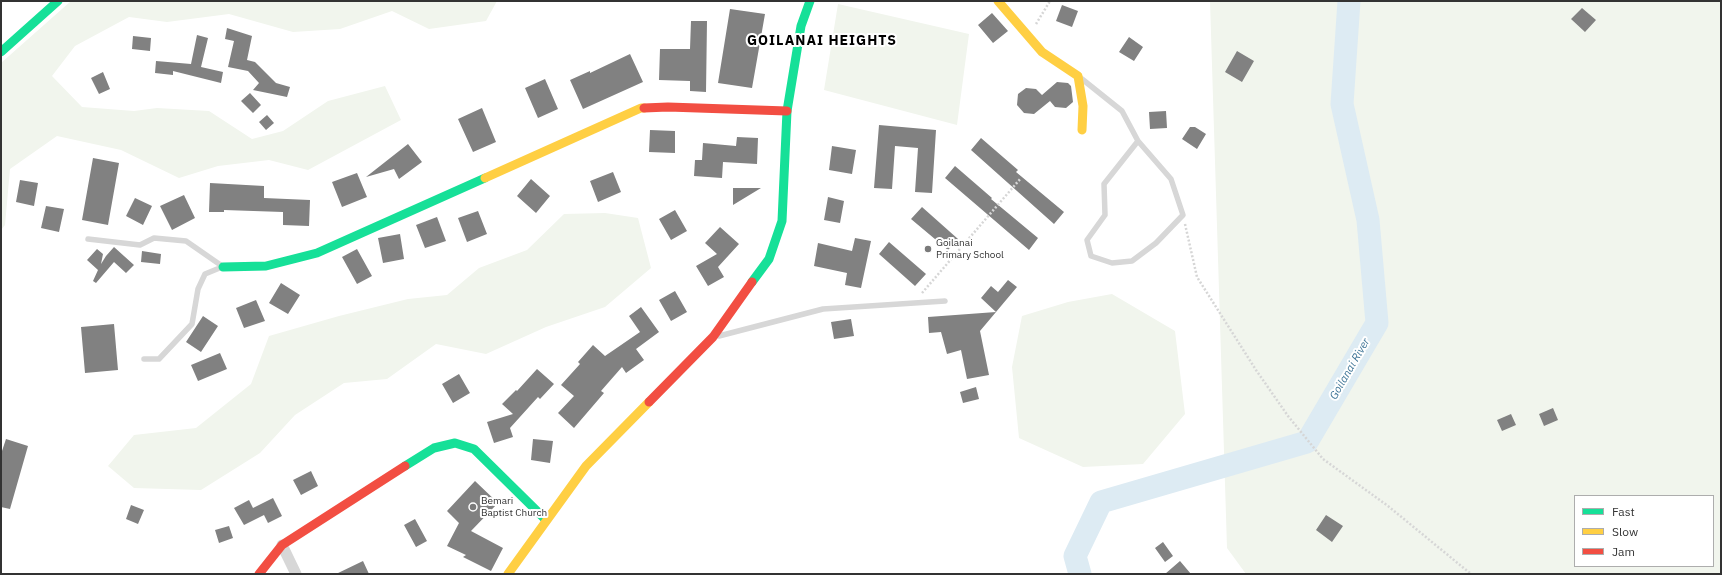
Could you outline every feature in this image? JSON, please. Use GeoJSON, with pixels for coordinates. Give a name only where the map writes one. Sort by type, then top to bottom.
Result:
{"type":"FeatureCollection","features":[{"type":"Feature","properties":{"kind":"street"},"geometry":{"type":"LineString","coordinates":[[1,52],[58,1]]}},
{"type":"Feature","properties":{"kind":"street"},"geometry":{"type":"LineString","coordinates":[[508,574],[586,466],[712,337],[769,259],[782,221],[787,111],[801,26],[810,1]]}},
{"type":"Feature","properties":{"kind":"street"},"geometry":{"type":"LineString","coordinates":[[998,1],[1042,52],[1078,76],[1083,106],[1082,130]]}},
{"type":"Feature","properties":{"kind":"street"},"geometry":{"type":"LineString","coordinates":[[223,266],[266,266],[317,252],[641,108],[668,107],[787,111]]}},
{"type":"Feature","properties":{"kind":"street"},"geometry":{"type":"LineString","coordinates":[[258,574],[282,545],[434,448],[455,443],[474,449],[546,520]]}},
{"type":"Feature","properties":{"kind":"street"},"geometry":{"type":"LineString","coordinates":[[282,545],[296,574]]}},
{"type":"Feature","properties":{"kind":"lane"},"geometry":{"type":"LineString","coordinates":[[1078,76],[1122,111],[1138,141],[1171,179],[1183,215],[1156,243],[1132,261],[1112,263],[1091,256],[1087,240],[1105,215],[1104,184],[1138,141]]}},
{"type":"Feature","properties":{"kind":"lane"},"geometry":{"type":"LineString","coordinates":[[88,239],[140,245],[154,238],[186,241],[223,266]]}},
{"type":"Feature","properties":{"kind":"lane"},"geometry":{"type":"LineString","coordinates":[[144,360],[159,359],[192,324],[198,289],[205,274],[223,266]]}},
{"type":"Feature","properties":{"kind":"lane"},"geometry":{"type":"LineString","coordinates":[[712,337],[824,309],[945,301]]}},
{"type":"Feature","properties":{"kind":"path"},"geometry":{"type":"LineString","coordinates":[[1028,36],[1050,1]]}},
{"type":"Feature","properties":{"kind":"path"},"geometry":{"type":"LineString","coordinates":[[914,303],[1021,178]]}},
{"type":"Feature","properties":{"kind":"path"},"geometry":{"type":"LineString","coordinates":[[1183,215],[1197,277],[1256,370],[1288,416],[1323,460],[1388,506],[1471,574]]}},
{"type":"Feature","properties":{"kind":"shaded area"},"geometry":{"type":"Polygon","coordinates":[[[71,1],[497,1],[486,21],[429,29],[392,11],[340,29],[293,32],[229,14],[167,22],[129,17],[75,46],[52,76],[82,107],[134,111],[157,108],[209,111],[252,139],[283,131],[328,101],[385,86],[401,120],[308,170],[269,160],[218,166],[179,178],[121,150],[57,136],[10,169],[5,225],[1,230],[1,63],[71,1]]]}},
{"type":"Feature","properties":{"kind":"shaded area"},"geometry":{"type":"Polygon","coordinates":[[[1210,1],[1721,1],[1721,574],[1246,574],[1227,548],[1210,1]]]}},
{"type":"Feature","properties":{"kind":"shaded area"},"geometry":{"type":"Polygon","coordinates":[[[838,4],[969,34],[957,125],[824,90],[838,4]]]}},
{"type":"Feature","properties":{"kind":"shaded area"},"geometry":{"type":"Polygon","coordinates":[[[605,213],[638,218],[651,268],[605,307],[546,327],[486,354],[436,344],[387,379],[344,383],[295,415],[260,453],[201,490],[134,488],[108,466],[134,435],[196,428],[251,384],[269,336],[339,316],[408,299],[447,295],[479,268],[527,250],[564,214],[605,213]]]}},
{"type":"Feature","properties":{"kind":"shaded area"},"geometry":{"type":"Polygon","coordinates":[[[1112,294],[1175,331],[1185,414],[1143,464],[1083,467],[1019,438],[1012,367],[1022,316],[1068,302],[1112,294]]]}},
{"type":"Feature","properties":{"kind":"building"},"geometry":{"type":"Polygon","coordinates":[[[1062,5],[1078,11],[1072,27],[1056,21],[1062,5]]]}},
{"type":"Feature","properties":{"kind":"building"},"geometry":{"type":"Polygon","coordinates":[[[1582,8],[1596,20],[1585,32],[1571,19],[1582,8]]]}},
{"type":"Feature","properties":{"kind":"building"},"geometry":{"type":"Polygon","coordinates":[[[730,9],[765,14],[752,88],[718,83],[730,9]]]}},
{"type":"Feature","properties":{"kind":"building"},"geometry":{"type":"Polygon","coordinates":[[[992,13],[1008,31],[993,43],[978,25],[992,13]]]}},
{"type":"Feature","properties":{"kind":"building"},"geometry":{"type":"Polygon","coordinates":[[[691,21],[707,21],[706,92],[690,91],[690,81],[659,80],[660,49],[690,49],[691,21]]]}},
{"type":"Feature","properties":{"kind":"building"},"geometry":{"type":"Polygon","coordinates":[[[227,28],[252,36],[247,60],[255,62],[276,83],[290,87],[287,97],[253,90],[259,83],[248,71],[228,67],[234,41],[225,39],[227,28]]]}},
{"type":"Feature","properties":{"kind":"building"},"geometry":{"type":"Polygon","coordinates":[[[197,35],[208,38],[201,67],[223,72],[221,83],[173,71],[173,75],[155,73],[156,61],[191,64],[197,35]]]}},
{"type":"Feature","properties":{"kind":"building"},"geometry":{"type":"Polygon","coordinates":[[[133,36],[151,38],[150,51],[132,49],[133,36]]]}},
{"type":"Feature","properties":{"kind":"building"},"geometry":{"type":"Polygon","coordinates":[[[1129,37],[1143,47],[1134,61],[1119,52],[1129,37]]]}},
{"type":"Feature","properties":{"kind":"building"},"geometry":{"type":"Polygon","coordinates":[[[1237,51],[1254,61],[1242,82],[1225,72],[1237,51]]]}},
{"type":"Feature","properties":{"kind":"building"},"geometry":{"type":"Polygon","coordinates":[[[630,54],[643,82],[583,109],[570,80],[590,71],[590,73],[630,54]]]}},
{"type":"Feature","properties":{"kind":"building"},"geometry":{"type":"Polygon","coordinates":[[[103,72],[110,89],[99,94],[91,78],[103,72]]]}},
{"type":"Feature","properties":{"kind":"building"},"geometry":{"type":"Polygon","coordinates":[[[545,79],[558,109],[538,118],[525,88],[545,79]]]}},
{"type":"Feature","properties":{"kind":"building"},"geometry":{"type":"Polygon","coordinates":[[[1057,82],[1068,83],[1071,86],[1073,102],[1066,108],[1055,107],[1050,101],[1034,114],[1024,113],[1017,105],[1018,94],[1026,88],[1036,89],[1042,95],[1057,82]]]}},
{"type":"Feature","properties":{"kind":"building"},"geometry":{"type":"Polygon","coordinates":[[[250,93],[261,105],[253,113],[241,101],[250,93]]]}},
{"type":"Feature","properties":{"kind":"building"},"geometry":{"type":"Polygon","coordinates":[[[482,108],[496,142],[473,152],[458,119],[482,108]]]}},
{"type":"Feature","properties":{"kind":"building"},"geometry":{"type":"Polygon","coordinates":[[[1166,111],[1167,128],[1150,129],[1149,112],[1166,111]]]}},
{"type":"Feature","properties":{"kind":"building"},"geometry":{"type":"Polygon","coordinates":[[[267,115],[274,123],[266,130],[259,122],[267,115]]]}},
{"type":"Feature","properties":{"kind":"building"},"geometry":{"type":"Polygon","coordinates":[[[879,125],[936,130],[932,193],[915,192],[918,148],[895,146],[892,189],[874,188],[879,125]]]}},
{"type":"Feature","properties":{"kind":"building"},"geometry":{"type":"Polygon","coordinates":[[[1190,127],[1195,127],[1206,134],[1197,149],[1182,139],[1190,127]]]}},
{"type":"Feature","properties":{"kind":"building"},"geometry":{"type":"Polygon","coordinates":[[[650,130],[675,131],[675,153],[649,152],[650,130]]]}},
{"type":"Feature","properties":{"kind":"building"},"geometry":{"type":"Polygon","coordinates":[[[737,137],[758,138],[757,164],[723,162],[722,178],[694,176],[695,160],[702,160],[703,143],[736,146],[737,137]]]}},
{"type":"Feature","properties":{"kind":"building"},"geometry":{"type":"Polygon","coordinates":[[[981,138],[1018,170],[1016,172],[1064,212],[1054,224],[971,150],[981,138]]]}},
{"type":"Feature","properties":{"kind":"building"},"geometry":{"type":"Polygon","coordinates":[[[408,144],[422,162],[399,179],[394,169],[366,177],[408,144]]]}},
{"type":"Feature","properties":{"kind":"building"},"geometry":{"type":"Polygon","coordinates":[[[832,146],[856,150],[852,174],[829,170],[832,146]]]}},
{"type":"Feature","properties":{"kind":"building"},"geometry":{"type":"Polygon","coordinates":[[[93,158],[119,163],[108,225],[82,220],[93,158]]]}},
{"type":"Feature","properties":{"kind":"building"},"geometry":{"type":"Polygon","coordinates":[[[955,166],[992,198],[991,199],[1038,238],[1029,250],[945,178],[955,166]]]}},
{"type":"Feature","properties":{"kind":"building"},"geometry":{"type":"Polygon","coordinates":[[[613,172],[621,192],[598,202],[590,181],[613,172]]]}},
{"type":"Feature","properties":{"kind":"building"},"geometry":{"type":"Polygon","coordinates":[[[357,173],[367,197],[342,207],[332,182],[357,173]]]}},
{"type":"Feature","properties":{"kind":"building"},"geometry":{"type":"Polygon","coordinates":[[[531,179],[550,196],[536,213],[517,196],[531,179]]]}},
{"type":"Feature","properties":{"kind":"building"},"geometry":{"type":"Polygon","coordinates":[[[20,180],[38,183],[34,206],[16,202],[20,180]]]}},
{"type":"Feature","properties":{"kind":"building"},"geometry":{"type":"Polygon","coordinates":[[[210,183],[264,186],[264,198],[310,200],[309,226],[283,225],[283,212],[224,210],[224,212],[209,212],[210,183]]]}},
{"type":"Feature","properties":{"kind":"building"},"geometry":{"type":"Polygon","coordinates":[[[733,188],[761,188],[733,205],[733,188]]]}},
{"type":"Feature","properties":{"kind":"building"},"geometry":{"type":"Polygon","coordinates":[[[184,195],[195,218],[172,230],[160,206],[184,195]]]}},
{"type":"Feature","properties":{"kind":"building"},"geometry":{"type":"Polygon","coordinates":[[[828,197],[844,201],[840,223],[824,220],[828,197]]]}},
{"type":"Feature","properties":{"kind":"building"},"geometry":{"type":"Polygon","coordinates":[[[135,198],[152,206],[143,225],[126,216],[135,198]]]}},
{"type":"Feature","properties":{"kind":"building"},"geometry":{"type":"Polygon","coordinates":[[[46,206],[64,209],[59,232],[41,228],[46,206]]]}},
{"type":"Feature","properties":{"kind":"building"},"geometry":{"type":"Polygon","coordinates":[[[922,207],[958,239],[948,250],[911,219],[922,207]]]}},
{"type":"Feature","properties":{"kind":"building"},"geometry":{"type":"Polygon","coordinates":[[[675,210],[687,231],[671,240],[659,219],[675,210]]]}},
{"type":"Feature","properties":{"kind":"building"},"geometry":{"type":"Polygon","coordinates":[[[478,211],[487,234],[467,242],[458,218],[478,211]]]}},
{"type":"Feature","properties":{"kind":"building"},"geometry":{"type":"Polygon","coordinates":[[[437,217],[446,241],[425,248],[416,225],[437,217]]]}},
{"type":"Feature","properties":{"kind":"building"},"geometry":{"type":"Polygon","coordinates":[[[720,227],[739,244],[718,267],[724,277],[708,286],[696,266],[717,254],[705,243],[720,227]]]}},
{"type":"Feature","properties":{"kind":"building"},"geometry":{"type":"Polygon","coordinates":[[[400,234],[404,259],[383,263],[378,238],[400,234]]]}},
{"type":"Feature","properties":{"kind":"building"},"geometry":{"type":"Polygon","coordinates":[[[855,238],[871,241],[861,288],[845,285],[847,273],[814,266],[818,243],[852,251],[855,238]]]}},
{"type":"Feature","properties":{"kind":"building"},"geometry":{"type":"Polygon","coordinates":[[[889,242],[926,274],[915,286],[879,254],[889,242]]]}},
{"type":"Feature","properties":{"kind":"building"},"geometry":{"type":"Polygon","coordinates":[[[114,247],[134,265],[126,273],[114,262],[96,283],[93,281],[98,270],[87,260],[97,249],[103,254],[101,264],[114,247]]]}},
{"type":"Feature","properties":{"kind":"building"},"geometry":{"type":"Polygon","coordinates":[[[357,249],[372,276],[357,284],[342,257],[357,249]]]}},
{"type":"Feature","properties":{"kind":"building"},"geometry":{"type":"Polygon","coordinates":[[[142,251],[161,254],[160,264],[141,262],[142,251]]]}},
{"type":"Feature","properties":{"kind":"building"},"geometry":{"type":"Polygon","coordinates":[[[1008,280],[1017,287],[996,312],[981,298],[991,286],[998,292],[1008,280]]]}},
{"type":"Feature","properties":{"kind":"building"},"geometry":{"type":"Polygon","coordinates":[[[281,283],[300,295],[288,314],[269,303],[281,283]]]}},
{"type":"Feature","properties":{"kind":"building"},"geometry":{"type":"Polygon","coordinates":[[[675,291],[687,312],[671,321],[659,300],[675,291]]]}},
{"type":"Feature","properties":{"kind":"building"},"geometry":{"type":"Polygon","coordinates":[[[256,300],[265,321],[244,328],[236,308],[256,300]]]}},
{"type":"Feature","properties":{"kind":"building"},"geometry":{"type":"Polygon","coordinates":[[[641,307],[659,332],[636,349],[644,360],[626,373],[622,367],[601,391],[604,393],[574,428],[558,413],[574,396],[561,385],[580,364],[578,362],[593,345],[605,356],[640,332],[629,316],[641,307]]]}},
{"type":"Feature","properties":{"kind":"building"},"geometry":{"type":"Polygon","coordinates":[[[996,312],[980,331],[989,375],[967,379],[961,350],[947,354],[941,332],[929,333],[928,317],[996,312]]]}},
{"type":"Feature","properties":{"kind":"building"},"geometry":{"type":"Polygon","coordinates":[[[203,316],[218,326],[201,352],[186,342],[203,316]]]}},
{"type":"Feature","properties":{"kind":"building"},"geometry":{"type":"Polygon","coordinates":[[[851,319],[854,336],[834,339],[831,322],[851,319]]]}},
{"type":"Feature","properties":{"kind":"building"},"geometry":{"type":"Polygon","coordinates":[[[114,324],[118,370],[85,373],[81,327],[114,324]]]}},
{"type":"Feature","properties":{"kind":"building"},"geometry":{"type":"Polygon","coordinates":[[[220,353],[227,369],[198,381],[191,365],[220,353]]]}},
{"type":"Feature","properties":{"kind":"building"},"geometry":{"type":"Polygon","coordinates":[[[537,369],[554,384],[540,399],[538,397],[510,428],[513,437],[494,443],[487,422],[513,414],[502,404],[516,390],[517,391],[537,369]]]}},
{"type":"Feature","properties":{"kind":"building"},"geometry":{"type":"Polygon","coordinates":[[[459,374],[470,393],[453,403],[442,384],[459,374]]]}},
{"type":"Feature","properties":{"kind":"building"},"geometry":{"type":"Polygon","coordinates":[[[976,387],[979,399],[963,403],[960,392],[976,387]]]}},
{"type":"Feature","properties":{"kind":"building"},"geometry":{"type":"Polygon","coordinates":[[[1553,408],[1558,420],[1544,426],[1539,414],[1553,408]]]}},
{"type":"Feature","properties":{"kind":"building"},"geometry":{"type":"Polygon","coordinates":[[[1511,414],[1516,425],[1502,431],[1497,420],[1511,414]]]}},
{"type":"Feature","properties":{"kind":"building"},"geometry":{"type":"Polygon","coordinates":[[[6,439],[28,446],[10,509],[1,507],[1,454],[6,439]]]}},
{"type":"Feature","properties":{"kind":"building"},"geometry":{"type":"Polygon","coordinates":[[[533,439],[553,441],[550,463],[531,460],[533,439]]]}},
{"type":"Feature","properties":{"kind":"building"},"geometry":{"type":"Polygon","coordinates":[[[311,471],[318,486],[301,495],[293,480],[311,471]]]}},
{"type":"Feature","properties":{"kind":"building"},"geometry":{"type":"Polygon","coordinates":[[[475,481],[498,503],[471,531],[503,548],[491,571],[463,557],[466,555],[447,546],[459,523],[447,511],[475,481]]]}},
{"type":"Feature","properties":{"kind":"building"},"geometry":{"type":"Polygon","coordinates":[[[273,498],[282,516],[268,523],[264,515],[244,525],[234,508],[249,500],[253,508],[273,498]]]}},
{"type":"Feature","properties":{"kind":"building"},"geometry":{"type":"Polygon","coordinates":[[[131,505],[144,510],[138,524],[126,519],[131,505]]]}},
{"type":"Feature","properties":{"kind":"building"},"geometry":{"type":"Polygon","coordinates":[[[1326,515],[1343,526],[1332,542],[1316,530],[1326,515]]]}},
{"type":"Feature","properties":{"kind":"building"},"geometry":{"type":"Polygon","coordinates":[[[415,519],[427,541],[416,547],[404,525],[415,519]]]}},
{"type":"Feature","properties":{"kind":"building"},"geometry":{"type":"Polygon","coordinates":[[[229,526],[233,538],[219,543],[215,530],[229,526]]]}},
{"type":"Feature","properties":{"kind":"building"},"geometry":{"type":"Polygon","coordinates":[[[1163,542],[1173,556],[1165,562],[1155,548],[1163,542]]]}},
{"type":"Feature","properties":{"kind":"building"},"geometry":{"type":"Polygon","coordinates":[[[363,561],[369,574],[336,574],[363,561]]]}},
{"type":"Feature","properties":{"kind":"building"},"geometry":{"type":"Polygon","coordinates":[[[1180,561],[1191,574],[1165,574],[1180,561]]]}},
{"type":"Feature","properties":{"kind":"waterway","name":"Goilanai River"},"geometry":{"type":"LineString","coordinates":[[1080,574],[1075,556],[1101,502],[1307,442],[1377,323],[1368,220],[1342,104],[1349,1]]}},
{"type":"Feature","properties":{"kind":"traffic: fast"},"geometry":{"type":"LineString","coordinates":[[1,52],[58,1]]}},
{"type":"Feature","properties":{"kind":"traffic: fast"},"geometry":{"type":"LineString","coordinates":[[752,282],[769,259],[782,221],[787,111],[801,26],[810,1]]}},
{"type":"Feature","properties":{"kind":"traffic: fast"},"geometry":{"type":"LineString","coordinates":[[223,267],[266,266],[317,253],[485,178]]}},
{"type":"Feature","properties":{"kind":"traffic: fast"},"geometry":{"type":"LineString","coordinates":[[405,466],[434,448],[455,443],[474,449],[546,520]]}},
{"type":"Feature","properties":{"kind":"traffic: slow"},"geometry":{"type":"LineString","coordinates":[[998,1],[1042,52],[1078,76],[1083,106],[1082,130]]}},
{"type":"Feature","properties":{"kind":"traffic: slow"},"geometry":{"type":"LineString","coordinates":[[485,178],[641,108],[644,108]]}},
{"type":"Feature","properties":{"kind":"traffic: slow"},"geometry":{"type":"LineString","coordinates":[[508,574],[586,466],[649,402]]}},
{"type":"Feature","properties":{"kind":"traffic: jam"},"geometry":{"type":"LineString","coordinates":[[644,108],[668,107],[787,111]]}},
{"type":"Feature","properties":{"kind":"traffic: jam"},"geometry":{"type":"LineString","coordinates":[[649,402],[713,337],[752,282]]}},
{"type":"Feature","properties":{"kind":"traffic: jam"},"geometry":{"type":"LineString","coordinates":[[259,574],[282,545],[405,466]]}},
{"type":"Feature","properties":{"kind":"place","name":"Goilanai Primary School"},"geometry":{"type":"Point","coordinates":[928,249]}},
{"type":"Feature","properties":{"kind":"place","name":"Bemari Baptist Church"},"geometry":{"type":"Point","coordinates":[473,507]}},
{"type":"Feature","properties":{"kind":"district","name":"GOILANAI HEIGHTS"},"geometry":{"type":"Point","coordinates":[822,41]}}]}
